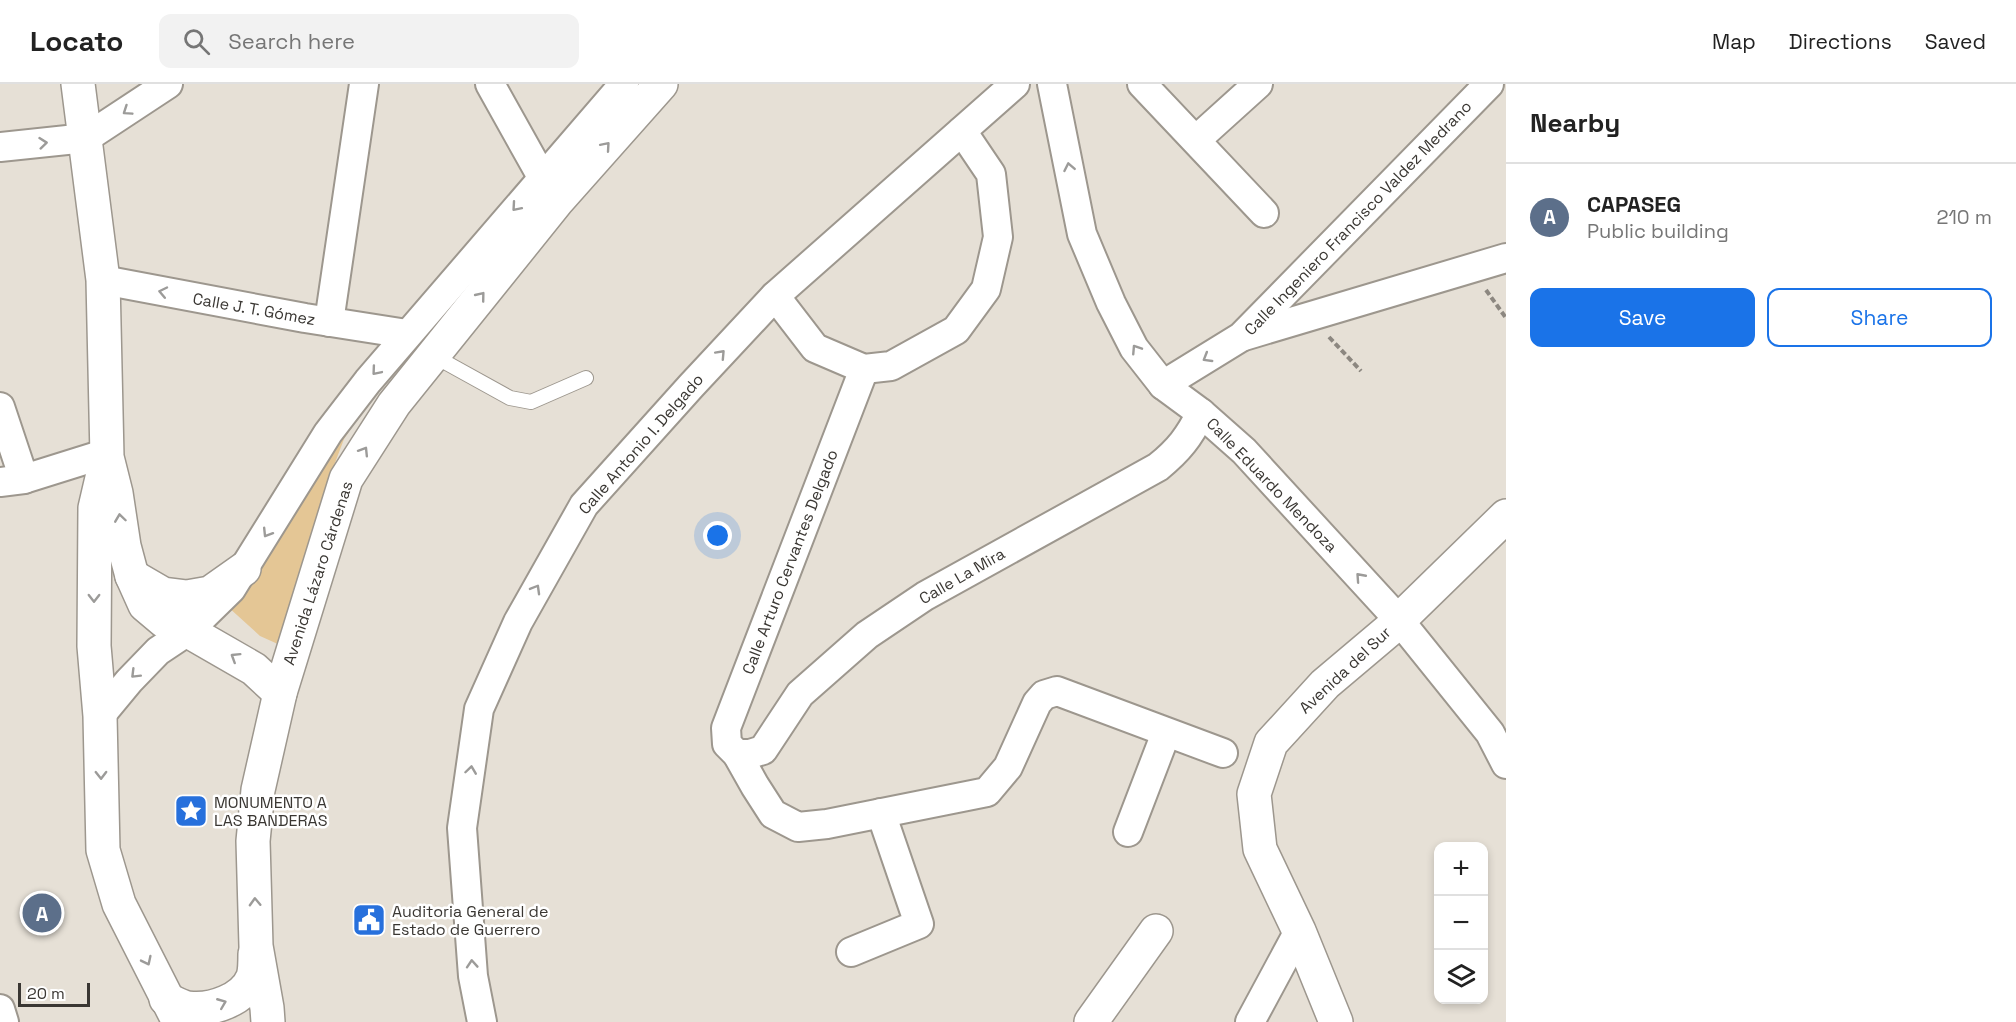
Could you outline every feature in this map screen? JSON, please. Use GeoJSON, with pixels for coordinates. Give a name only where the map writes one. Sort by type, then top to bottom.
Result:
{"type":"FeatureCollection","features":[{"type":"Feature","properties":{"kind":"main road"},"geometry":{"type":"LineString","coordinates":[[78,84],[103,280],[107,455],[132,576],[145,605],[164,621],[188,631],[254,669],[280,693]]}},
{"type":"Feature","properties":{"kind":"main road","name":"Avenida Lázaro Cárdenas"},"geometry":{"type":"LineString","coordinates":[[268,1022],[256,945],[253,840],[258,790],[280,693],[346,479],[394,404],[558,200],[661,84]]}},
{"type":"Feature","properties":{"kind":"main road"},"geometry":{"type":"LineString","coordinates":[[107,455],[95,508],[94,646],[100,716],[103,850],[119,904],[172,1011],[186,1008],[208,1008],[229,1000],[245,990],[254,976],[256,945]]}},
{"type":"Feature","properties":{"kind":"main road","name":"Avenida del Sur"},"geometry":{"type":"LineString","coordinates":[[1336,1022],[1299,932],[1260,849],[1254,794],[1271,743],[1325,684],[1399,620],[1506,516]]}},
{"type":"Feature","properties":{"kind":"main road"},"geometry":{"type":"LineString","coordinates":[[132,576],[163,594],[187,597],[210,593],[244,569]]}},
{"type":"Feature","properties":{"kind":"main road"},"geometry":{"type":"LineString","coordinates":[[1091,1022],[1156,932]]}},
{"type":"Feature","properties":{"kind":"street"},"geometry":{"type":"LineString","coordinates":[[0,147],[86,138],[168,84]]}},
{"type":"Feature","properties":{"kind":"street"},"geometry":{"type":"LineString","coordinates":[[328,322],[364,84]]}},
{"type":"Feature","properties":{"kind":"street"},"geometry":{"type":"LineString","coordinates":[[490,84],[542,177]]}},
{"type":"Feature","properties":{"kind":"street"},"geometry":{"type":"LineString","coordinates":[[100,716],[158,651],[188,631],[231,589],[328,433],[407,334],[624,84]]}},
{"type":"Feature","properties":{"kind":"street","name":"Calle Antonio I. Delgado"},"geometry":{"type":"LineString","coordinates":[[482,1022],[473,976],[462,828],[479,709],[518,622],[584,505],[775,296],[1015,84]]}},
{"type":"Feature","properties":{"kind":"street","name":"Calle Eduardo Mendoza"},"geometry":{"type":"LineString","coordinates":[[1052,84],[1082,234],[1111,303],[1134,348],[1163,385],[1201,412],[1244,451],[1399,620],[1490,733],[1506,764]]}},
{"type":"Feature","properties":{"kind":"street"},"geometry":{"type":"LineString","coordinates":[[1142,84],[1264,213]]}},
{"type":"Feature","properties":{"kind":"street"},"geometry":{"type":"LineString","coordinates":[[1196,140],[1258,84]]}},
{"type":"Feature","properties":{"kind":"street","name":"Calle Ingeniero Francisco Valdez Medrano"},"geometry":{"type":"LineString","coordinates":[[1163,385],[1241,337],[1489,84]]}},
{"type":"Feature","properties":{"kind":"street"},"geometry":{"type":"LineString","coordinates":[[775,296],[815,348],[864,369],[891,366],[956,330],[986,289],[998,237],[991,174],[962,131]]}},
{"type":"Feature","properties":{"kind":"street"},"geometry":{"type":"LineString","coordinates":[[1241,337],[1506,258]]}},
{"type":"Feature","properties":{"kind":"street","name":"Calle J. T. Gómez"},"geometry":{"type":"LineString","coordinates":[[103,280],[328,322],[407,334]]}},
{"type":"Feature","properties":{"kind":"street","name":"Calle Arturo Cervantes Delgado"},"geometry":{"type":"LineString","coordinates":[[864,369],[726,728],[727,744],[737,754],[773,814],[798,827],[827,825],[987,792],[1008,767],[1037,704],[1044,695],[1058,691],[1166,733]]}},
{"type":"Feature","properties":{"kind":"street"},"geometry":{"type":"LineString","coordinates":[[0,407],[12,480],[107,455]]}},
{"type":"Feature","properties":{"kind":"street","name":"Calle La Mira"},"geometry":{"type":"LineString","coordinates":[[737,754],[750,754],[763,750],[800,694],[867,634],[925,596],[1158,467],[1177,451],[1191,434],[1201,412]]}},
{"type":"Feature","properties":{"kind":"street"},"geometry":{"type":"LineString","coordinates":[[1128,832],[1166,733],[1223,753]]}},
{"type":"Feature","properties":{"kind":"street"},"geometry":{"type":"LineString","coordinates":[[851,951],[919,924],[881,813]]}},
{"type":"Feature","properties":{"kind":"street"},"geometry":{"type":"LineString","coordinates":[[1250,1022],[1299,932]]}},
{"type":"Feature","properties":{"kind":"street"},"geometry":{"type":"LineString","coordinates":[[0,1009],[4,1022]]}},
{"type":"Feature","properties":{"kind":"lane"},"geometry":{"type":"LineString","coordinates":[[434,356],[510,398],[531,402],[586,378]]}},
{"type":"Feature","properties":{"kind":"path"},"geometry":{"type":"LineString","coordinates":[[1310,316],[1361,371]]}},
{"type":"Feature","properties":{"kind":"shaded area"},"geometry":{"type":"Polygon","coordinates":[[[374,394],[344,439],[324,492],[280,645],[260,636],[227,606],[319,457],[374,394]]]}},
{"type":"Feature","properties":{"kind":"place","name":"MONUMENTO A LAS BANDERAS"},"geometry":{"type":"Point","coordinates":[191,811]}},
{"type":"Feature","properties":{"kind":"place","name":"CAPASEG"},"geometry":{"type":"Point","coordinates":[42,913]}},
{"type":"Feature","properties":{"kind":"place","name":"Auditoria General de Estado de Guerrero"},"geometry":{"type":"Point","coordinates":[369,920]}}]}
